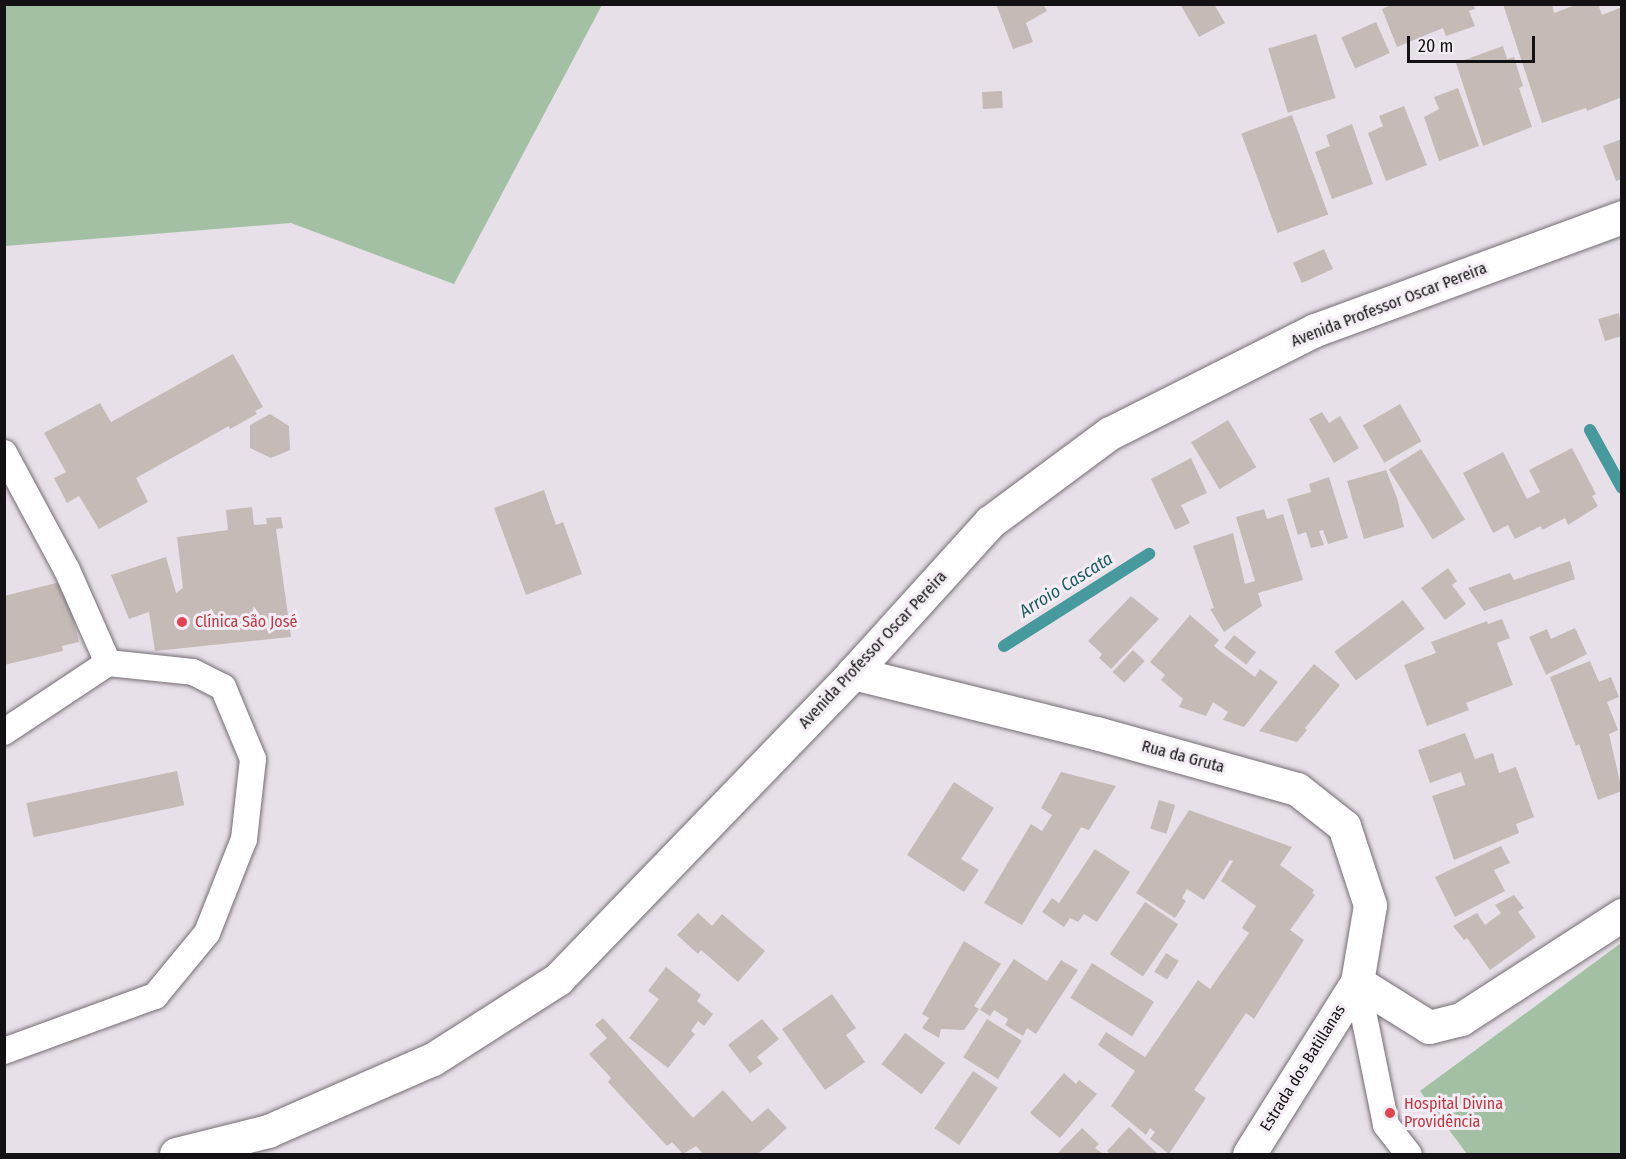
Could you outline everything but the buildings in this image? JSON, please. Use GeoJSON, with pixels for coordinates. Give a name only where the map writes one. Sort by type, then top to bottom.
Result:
{"type":"FeatureCollection","features":[{"type":"Feature","properties":{"kind":"main road","name":"Avenida Professor Oscar Pereira"},"geometry":{"type":"LineString","coordinates":[[176,1155],[268,1131],[433,1059],[558,979],[853,673],[990,522],[1110,433],[1315,330],[1622,217]]}},
{"type":"Feature","properties":{"kind":"main road","name":"Rua da Gruta"},"geometry":{"type":"LineString","coordinates":[[853,673],[1096,733],[1297,789],[1344,826],[1370,905],[1357,982]]}},
{"type":"Feature","properties":{"kind":"main road"},"geometry":{"type":"LineString","coordinates":[[1357,982],[1429,1027],[1461,1019],[1622,915]]}},
{"type":"Feature","properties":{"kind":"main road","name":"Estrada dos Batillanas"},"geometry":{"type":"LineString","coordinates":[[1250,1155],[1357,982]]}},
{"type":"Feature","properties":{"kind":"lane"},"geometry":{"type":"LineString","coordinates":[[4,453],[67,570],[108,663]]}},
{"type":"Feature","properties":{"kind":"lane"},"geometry":{"type":"LineString","coordinates":[[4,732],[108,663],[193,672],[223,687],[253,759],[244,838],[207,933],[155,996],[4,1051]]}},
{"type":"Feature","properties":{"kind":"lane"},"geometry":{"type":"LineString","coordinates":[[1357,982],[1386,1125],[1409,1155]]}},
{"type":"Feature","properties":{"kind":"green space"},"geometry":{"type":"Polygon","coordinates":[[[5,4],[602,5],[454,284],[291,223],[5,246],[5,4]]]}},
{"type":"Feature","properties":{"kind":"green space"},"geometry":{"type":"Polygon","coordinates":[[[1621,943],[1621,1154],[1467,1154],[1420,1091],[1621,943]]]}},
{"type":"Feature","properties":{"kind":"waterway"},"geometry":{"type":"LineString","coordinates":[[1590,430],[1622,488]]}},
{"type":"Feature","properties":{"kind":"waterway","name":"Arroio Cascata"},"geometry":{"type":"LineString","coordinates":[[1004,646],[1149,554]]}},
{"type":"Feature","properties":{"kind":"place","name":"Clínica São José"},"geometry":{"type":"Point","coordinates":[182,622]}},
{"type":"Feature","properties":{"kind":"place","name":"Hospital Divina Providência"},"geometry":{"type":"Point","coordinates":[1390,1113]}}]}
